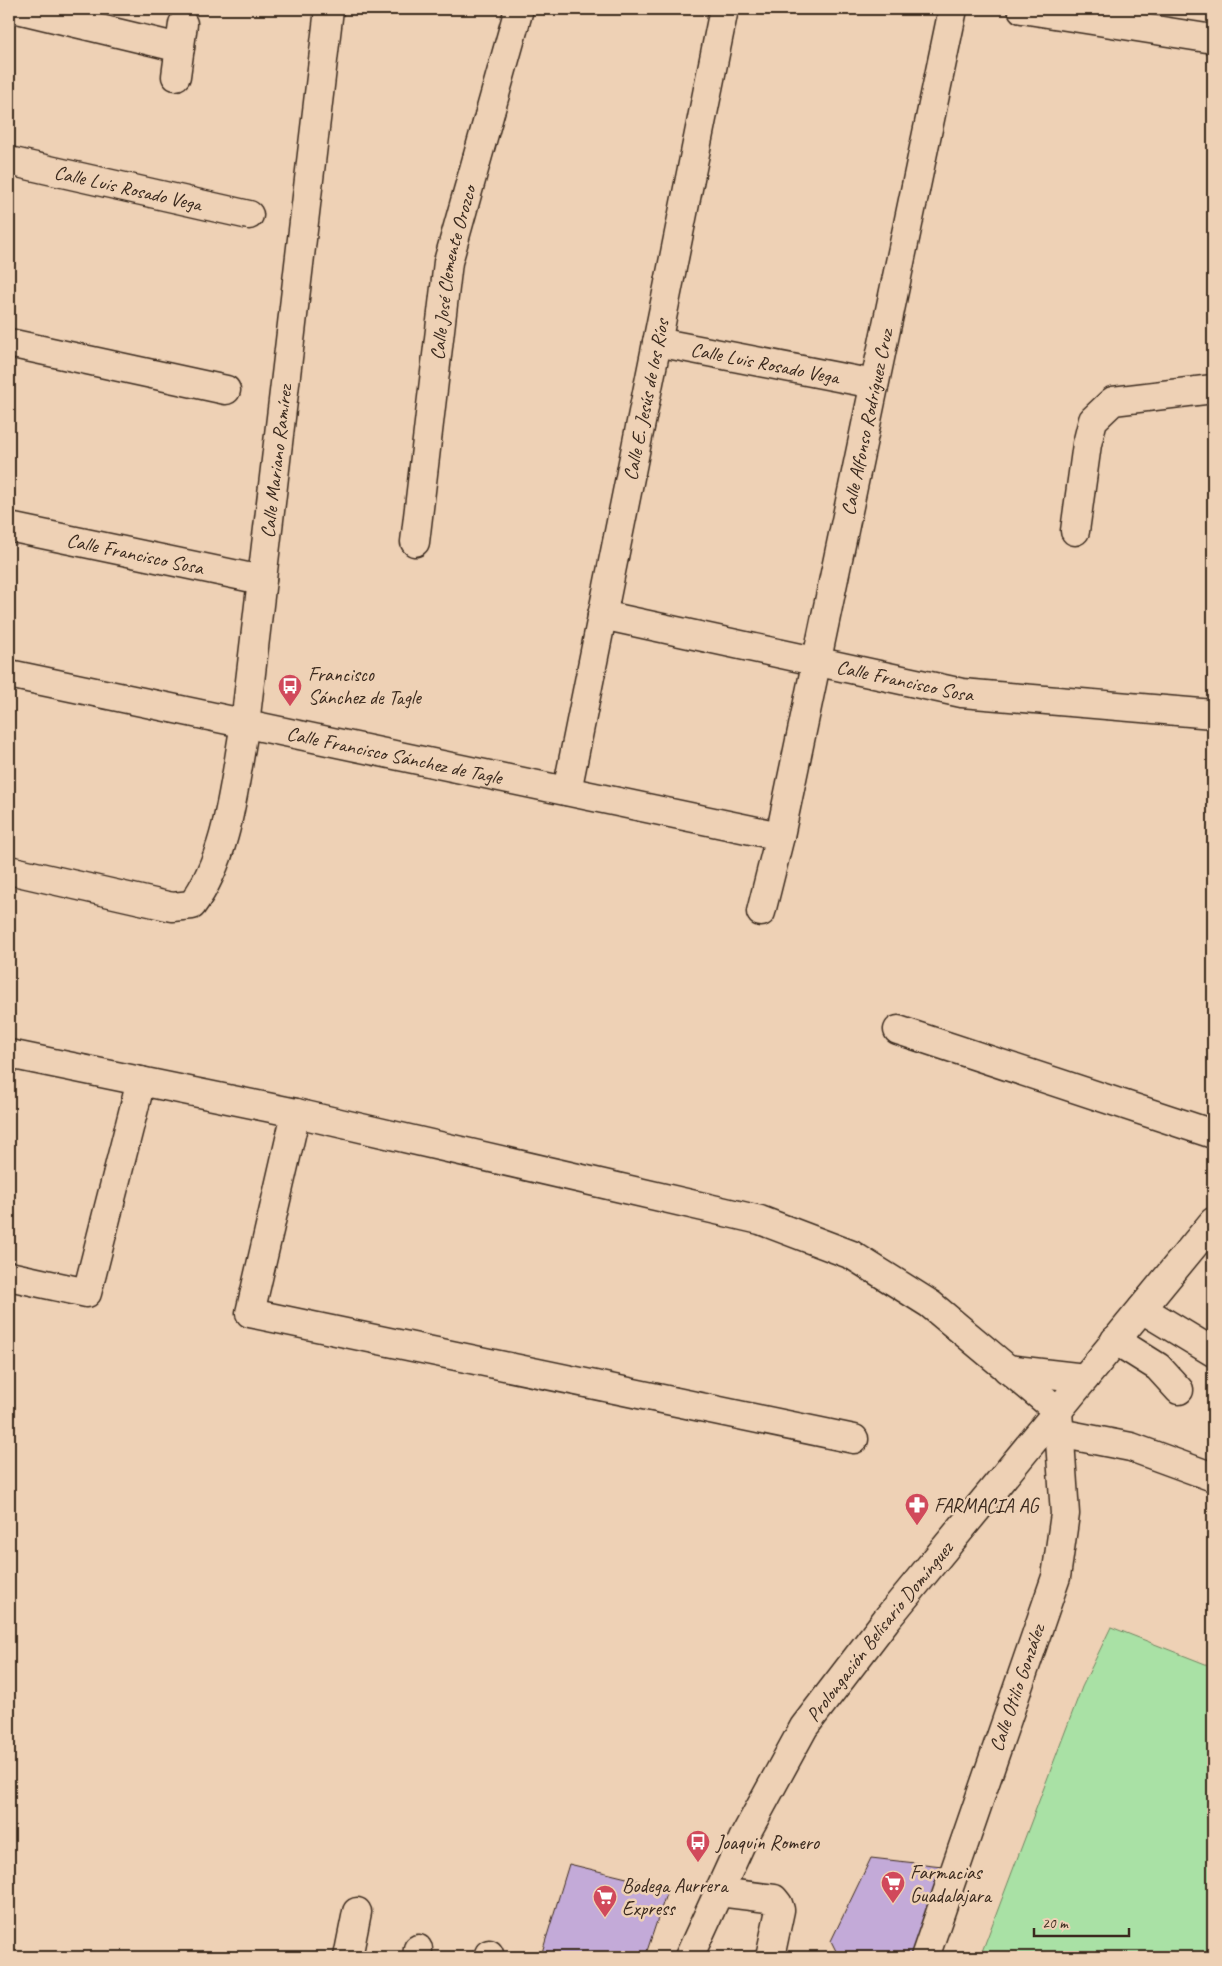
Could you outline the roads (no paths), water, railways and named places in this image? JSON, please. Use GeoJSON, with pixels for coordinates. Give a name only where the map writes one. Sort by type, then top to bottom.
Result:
{"type":"FeatureCollection","features":[{"type":"Feature","properties":{"kind":"street"},"geometry":{"type":"LineString","coordinates":[[17,9],[181,36],[176,76]]}},
{"type":"Feature","properties":{"kind":"street","name":"Calle Mariano Ramírez"},"geometry":{"type":"LineString","coordinates":[[9,870],[172,907],[192,904],[203,890],[223,841],[245,724],[329,9]]}},
{"type":"Feature","properties":{"kind":"street","name":"Calle José Clemente Orozco"},"geometry":{"type":"LineString","coordinates":[[415,542],[448,262],[519,9]]}},
{"type":"Feature","properties":{"kind":"street","name":"Calle E. Jesús de los Ríos"},"geometry":{"type":"LineString","coordinates":[[567,791],[724,9]]}},
{"type":"Feature","properties":{"kind":"street","name":"Calle Alfonso Rodríguez Cruz"},"geometry":{"type":"LineString","coordinates":[[761,912],[780,836],[953,9]]}},
{"type":"Feature","properties":{"kind":"street"},"geometry":{"type":"LineString","coordinates":[[1022,9],[1213,39]]}},
{"type":"Feature","properties":{"kind":"street","name":"Calle Luis Rosado Vega"},"geometry":{"type":"LineString","coordinates":[[9,161],[249,215]]}},
{"type":"Feature","properties":{"kind":"street","name":"Calle Luis Rosado Vega"},"geometry":{"type":"LineString","coordinates":[[657,342],[874,384]]}},
{"type":"Feature","properties":{"kind":"street"},"geometry":{"type":"LineString","coordinates":[[9,343],[226,390]]}},
{"type":"Feature","properties":{"kind":"street"},"geometry":{"type":"LineString","coordinates":[[1074,531],[1087,444],[1093,420],[1113,401],[1213,389]]}},
{"type":"Feature","properties":{"kind":"street","name":"Calle Francisco Sosa"},"geometry":{"type":"LineString","coordinates":[[9,527],[262,580]]}},
{"type":"Feature","properties":{"kind":"street","name":"Calle Francisco Sosa"},"geometry":{"type":"LineString","coordinates":[[602,615],[962,693],[1213,714]]}},
{"type":"Feature","properties":{"kind":"street","name":"Calle Francisco Sánchez de Tagle"},"geometry":{"type":"LineString","coordinates":[[9,674],[780,836]]}},
{"type":"Feature","properties":{"kind":"street"},"geometry":{"type":"LineString","coordinates":[[898,1030],[1213,1134]]}},
{"type":"Feature","properties":{"kind":"street"},"geometry":{"type":"LineString","coordinates":[[9,1054],[296,1113],[760,1220],[852,1255],[930,1304],[1007,1369],[1058,1422],[1213,1477]]}},
{"type":"Feature","properties":{"kind":"street"},"geometry":{"type":"LineString","coordinates":[[9,1276],[87,1293],[141,1081]]}},
{"type":"Feature","properties":{"kind":"street"},"geometry":{"type":"LineString","coordinates":[[296,1113],[250,1312],[854,1439]]}},
{"type":"Feature","properties":{"kind":"street","name":"Prolongación Belisario Domínguez"},"geometry":{"type":"LineString","coordinates":[[689,1957],[743,1839],[804,1727],[886,1620],[1058,1422],[1085,1378],[1213,1222]]}},
{"type":"Feature","properties":{"kind":"street"},"geometry":{"type":"LineString","coordinates":[[1142,1309],[1213,1352]]}},
{"type":"Feature","properties":{"kind":"street"},"geometry":{"type":"LineString","coordinates":[[1115,1340],[1158,1368],[1179,1390]]}},
{"type":"Feature","properties":{"kind":"street"},"geometry":{"type":"LineString","coordinates":[[1007,1369],[1085,1378]]}},
{"type":"Feature","properties":{"kind":"street","name":"Calle Otilio González"},"geometry":{"type":"LineString","coordinates":[[924,1957],[1056,1577],[1065,1514],[1058,1422]]}},
{"type":"Feature","properties":{"kind":"street"},"geometry":{"type":"LineString","coordinates":[[719,1892],[774,1899],[778,1904],[780,1910],[770,1957]]}},
{"type":"Feature","properties":{"kind":"street"},"geometry":{"type":"LineString","coordinates":[[348,1957],[357,1912]]}},
{"type":"Feature","properties":{"kind":"place","name":"Francisco Sánchez de Tagle"},"geometry":{"type":"Point","coordinates":[290,707]}},
{"type":"Feature","properties":{"kind":"place","name":"FARMACIA AG"},"geometry":{"type":"Point","coordinates":[917,1526]}},
{"type":"Feature","properties":{"kind":"place","name":"Joaquin Romero"},"geometry":{"type":"Point","coordinates":[698,1863]}},
{"type":"Feature","properties":{"kind":"place","name":"Farmacias Guadalajara"},"geometry":{"type":"Point","coordinates":[893,1904]}},
{"type":"Feature","properties":{"kind":"place","name":"Bodega Aurrera Express"},"geometry":{"type":"Point","coordinates":[605,1918]}}]}
